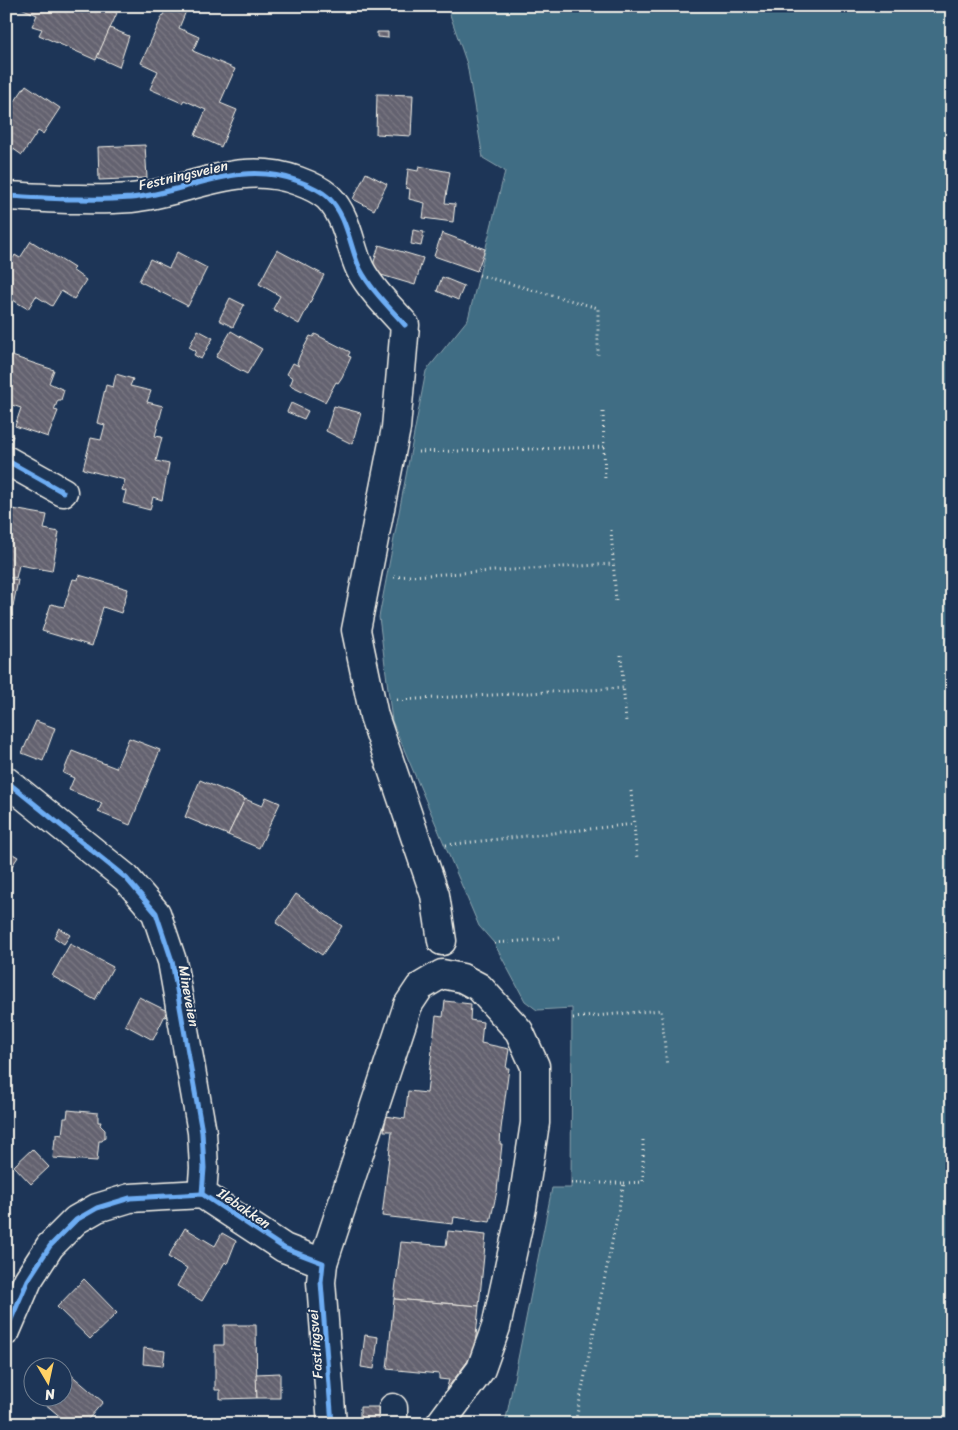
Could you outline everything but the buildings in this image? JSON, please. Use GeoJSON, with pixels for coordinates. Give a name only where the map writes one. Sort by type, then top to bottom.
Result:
{"type":"FeatureCollection","features":[{"type":"Feature","properties":{"kind":"street","name":"Festningsveien"},"geometry":{"type":"LineString","coordinates":[[6,196],[109,200],[150,196],[228,175],[260,173],[291,178],[314,186],[337,207],[360,269],[378,295],[405,325],[396,428],[356,630],[374,716],[435,895],[442,941]]}},
{"type":"Feature","properties":{"kind":"street"},"geometry":{"type":"LineString","coordinates":[[6,460],[62,492]]}},
{"type":"Feature","properties":{"kind":"street","name":"Mineveien"},"geometry":{"type":"LineString","coordinates":[[6,781],[126,878],[156,914],[172,961],[202,1132],[204,1168],[202,1194]]}},
{"type":"Feature","properties":{"kind":"street","name":"Fastingsvei"},"geometry":{"type":"LineString","coordinates":[[332,1424],[321,1282],[323,1263],[408,1005],[420,987],[442,974],[462,978],[479,987],[519,1031],[535,1066],[535,1123],[522,1208],[496,1327],[481,1369],[440,1424]]}},
{"type":"Feature","properties":{"kind":"street","name":"Ilebakken"},"geometry":{"type":"LineString","coordinates":[[6,1331],[28,1280],[46,1252],[76,1220],[97,1208],[130,1198],[202,1194],[284,1248],[323,1263]]}},
{"type":"Feature","properties":{"kind":"path"},"geometry":{"type":"LineString","coordinates":[[479,275],[598,308],[598,355]]}},
{"type":"Feature","properties":{"kind":"path"},"geometry":{"type":"LineString","coordinates":[[603,412],[606,482]]}},
{"type":"Feature","properties":{"kind":"path"},"geometry":{"type":"LineString","coordinates":[[410,452],[605,447]]}},
{"type":"Feature","properties":{"kind":"path"},"geometry":{"type":"LineString","coordinates":[[611,530],[616,601]]}},
{"type":"Feature","properties":{"kind":"path"},"geometry":{"type":"LineString","coordinates":[[386,578],[612,564]]}},
{"type":"Feature","properties":{"kind":"path"},"geometry":{"type":"LineString","coordinates":[[621,655],[626,722]]}},
{"type":"Feature","properties":{"kind":"path"},"geometry":{"type":"LineString","coordinates":[[389,700],[624,688]]}},
{"type":"Feature","properties":{"kind":"path"},"geometry":{"type":"LineString","coordinates":[[631,792],[637,859]]}},
{"type":"Feature","properties":{"kind":"path"},"geometry":{"type":"LineString","coordinates":[[445,846],[634,824]]}},
{"type":"Feature","properties":{"kind":"path"},"geometry":{"type":"LineString","coordinates":[[494,943],[560,938]]}},
{"type":"Feature","properties":{"kind":"path"},"geometry":{"type":"LineString","coordinates":[[573,1018],[662,1010],[667,1066]]}},
{"type":"Feature","properties":{"kind":"path"},"geometry":{"type":"LineString","coordinates":[[571,1183],[643,1182],[643,1136]]}},
{"type":"Feature","properties":{"kind":"path"},"geometry":{"type":"LineString","coordinates":[[575,1424],[624,1183]]}},
{"type":"Feature","properties":{"kind":"water"},"geometry":{"type":"Polygon","coordinates":[[[447,6],[952,6],[952,1424],[505,1424],[552,1188],[571,1188],[572,1008],[537,1010],[525,1001],[494,943],[479,926],[392,721],[379,617],[426,371],[468,319],[505,171],[483,158],[467,64],[447,6]]]}},
{"type":"Feature","properties":{"kind":"cycle path"},"geometry":{"type":"LineString","coordinates":[[6,196],[85,199],[131,198],[153,195],[234,175],[276,175],[298,181],[321,192],[335,205],[344,222],[356,260],[364,277],[405,325]]}},
{"type":"Feature","properties":{"kind":"cycle path"},"geometry":{"type":"LineString","coordinates":[[6,460],[63,492]]}},
{"type":"Feature","properties":{"kind":"cycle path"},"geometry":{"type":"LineString","coordinates":[[6,781],[126,878],[156,913],[172,961],[202,1132],[204,1168],[202,1194]]}},
{"type":"Feature","properties":{"kind":"cycle path"},"geometry":{"type":"LineString","coordinates":[[6,1331],[28,1280],[50,1246],[76,1220],[97,1208],[130,1198],[202,1194],[284,1248],[323,1263],[321,1282],[332,1424]]}}]}
